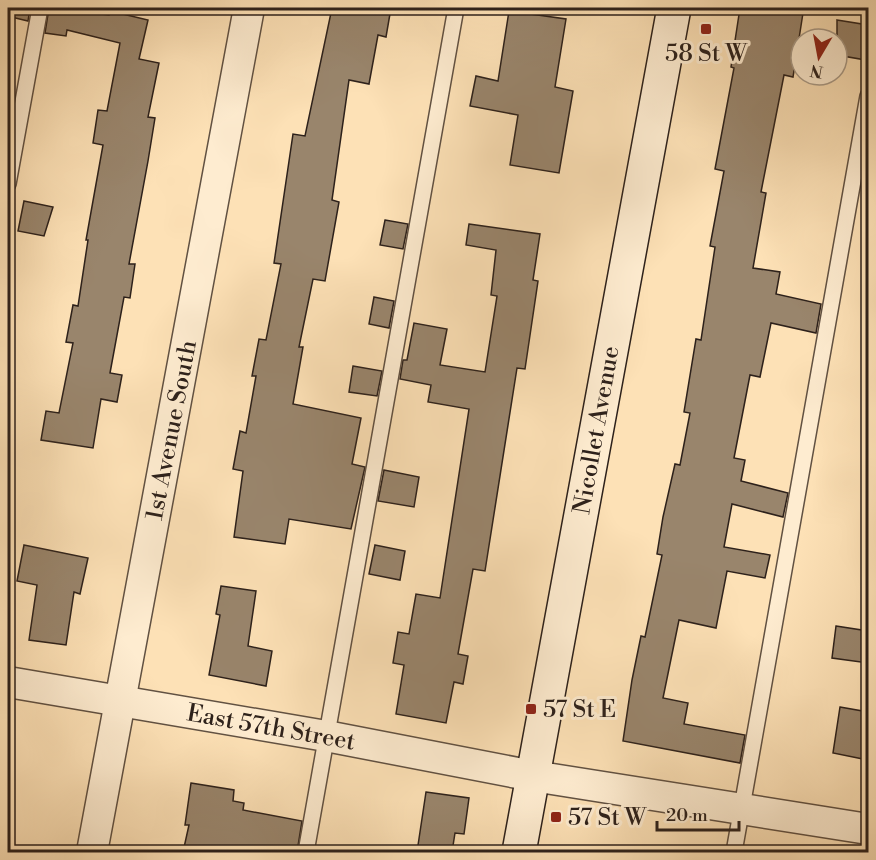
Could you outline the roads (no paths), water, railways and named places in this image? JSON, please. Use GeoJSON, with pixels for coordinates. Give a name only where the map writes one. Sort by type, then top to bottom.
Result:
{"type":"FeatureCollection","features":[{"type":"Feature","properties":{"kind":"main road","name":"Nicollet Avenue"},"geometry":{"type":"LineString","coordinates":[[519,852],[674,8]]}},
{"type":"Feature","properties":{"kind":"street","name":"1st Avenue South"},"geometry":{"type":"LineString","coordinates":[[92,852],[249,8]]}},
{"type":"Feature","properties":{"kind":"street","name":"East 57th Street"},"geometry":{"type":"LineString","coordinates":[[8,682],[326,736],[533,776],[742,807],[868,829]]}},
{"type":"Feature","properties":{"kind":"lane"},"geometry":{"type":"LineString","coordinates":[[8,184],[40,8]]}},
{"type":"Feature","properties":{"kind":"lane"},"geometry":{"type":"LineString","coordinates":[[306,852],[456,8]]}},
{"type":"Feature","properties":{"kind":"lane"},"geometry":{"type":"LineString","coordinates":[[734,852],[868,96]]}},
{"type":"Feature","properties":{"kind":"place","name":"58 St W"},"geometry":{"type":"Point","coordinates":[706,29]}},
{"type":"Feature","properties":{"kind":"place","name":"57 St E"},"geometry":{"type":"Point","coordinates":[531,709]}},
{"type":"Feature","properties":{"kind":"place","name":"57 St W"},"geometry":{"type":"Point","coordinates":[556,817]}}]}
